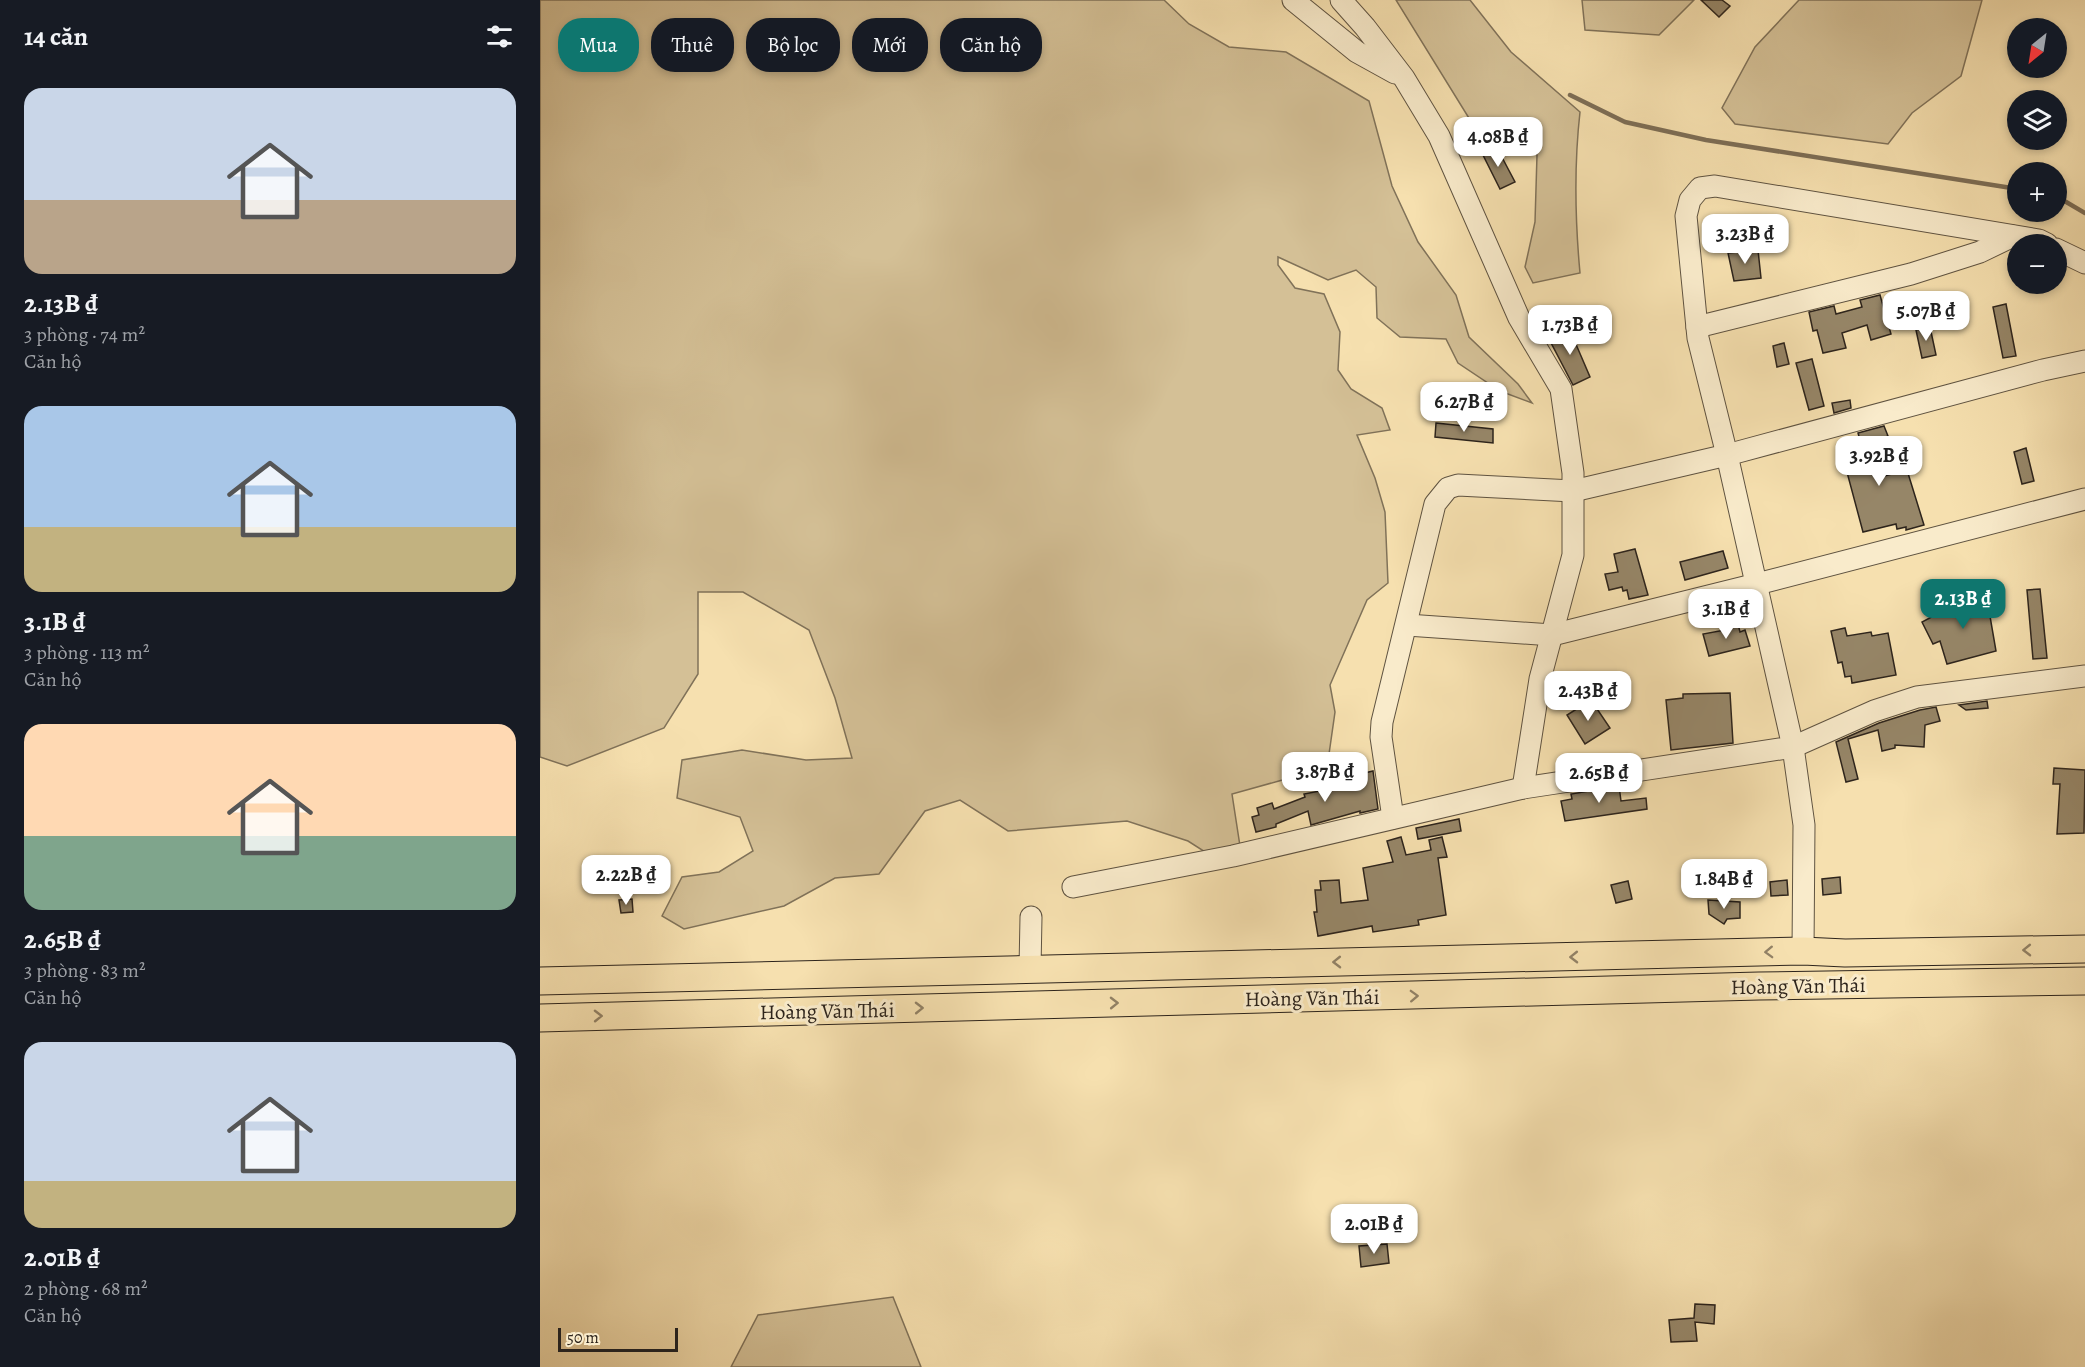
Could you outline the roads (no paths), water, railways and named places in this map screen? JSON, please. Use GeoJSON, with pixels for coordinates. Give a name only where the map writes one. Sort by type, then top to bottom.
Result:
{"type":"FeatureCollection","features":[{"type":"Feature","properties":{"kind":"main road","name":"Hoàng Văn Thái"},"geometry":{"type":"LineString","coordinates":[[540,981],[1803,951],[1845,953],[2085,949]]}},
{"type":"Feature","properties":{"kind":"main road"},"geometry":{"type":"LineString","coordinates":[[1803,951],[1804,986]]}},
{"type":"Feature","properties":{"kind":"main road","name":"Hoàng Văn Thái"},"geometry":{"type":"LineString","coordinates":[[540,1018],[2085,981]]}},
{"type":"Feature","properties":{"kind":"street"},"geometry":{"type":"LineString","coordinates":[[1293,0],[1357,51],[1404,78]]}},
{"type":"Feature","properties":{"kind":"street"},"geometry":{"type":"LineString","coordinates":[[1341,0],[1404,78],[1443,145],[1519,318],[1561,389],[1573,473],[1574,555],[1540,679],[1523,788]]}},
{"type":"Feature","properties":{"kind":"street"},"geometry":{"type":"LineString","coordinates":[[1803,951],[1804,825],[1793,747],[1728,455],[1696,327],[1686,216],[1690,200],[1700,188],[1715,186],[2007,235]]}},
{"type":"Feature","properties":{"kind":"street"},"geometry":{"type":"LineString","coordinates":[[1696,327],[1911,274],[1980,252],[2007,239]]}},
{"type":"Feature","properties":{"kind":"street"},"geometry":{"type":"LineString","coordinates":[[2067,254],[2085,263]]}},
{"type":"Feature","properties":{"kind":"street"},"geometry":{"type":"LineString","coordinates":[[1393,818],[1381,737],[1382,722],[1407,625],[1434,504],[1448,488],[1458,485],[1573,491],[1728,455],[2043,370],[2085,361]]}},
{"type":"Feature","properties":{"kind":"street"},"geometry":{"type":"LineString","coordinates":[[1407,625],[1552,635],[1757,585],[2085,499]]}},
{"type":"Feature","properties":{"kind":"street"},"geometry":{"type":"LineString","coordinates":[[1073,887],[1233,856],[1523,788],[1793,747],[1874,711],[1917,697],[2085,676]]}},
{"type":"Feature","properties":{"kind":"street"},"geometry":{"type":"LineString","coordinates":[[1030,968],[1031,917]]}},
{"type":"Feature","properties":{"kind":"waterway"},"geometry":{"type":"LineString","coordinates":[[1570,95],[1625,122],[1706,140],[2007,187]]}},
{"type":"Feature","properties":{"kind":"waterway"},"geometry":{"type":"LineString","coordinates":[[2067,202],[2085,213]]}}]}
